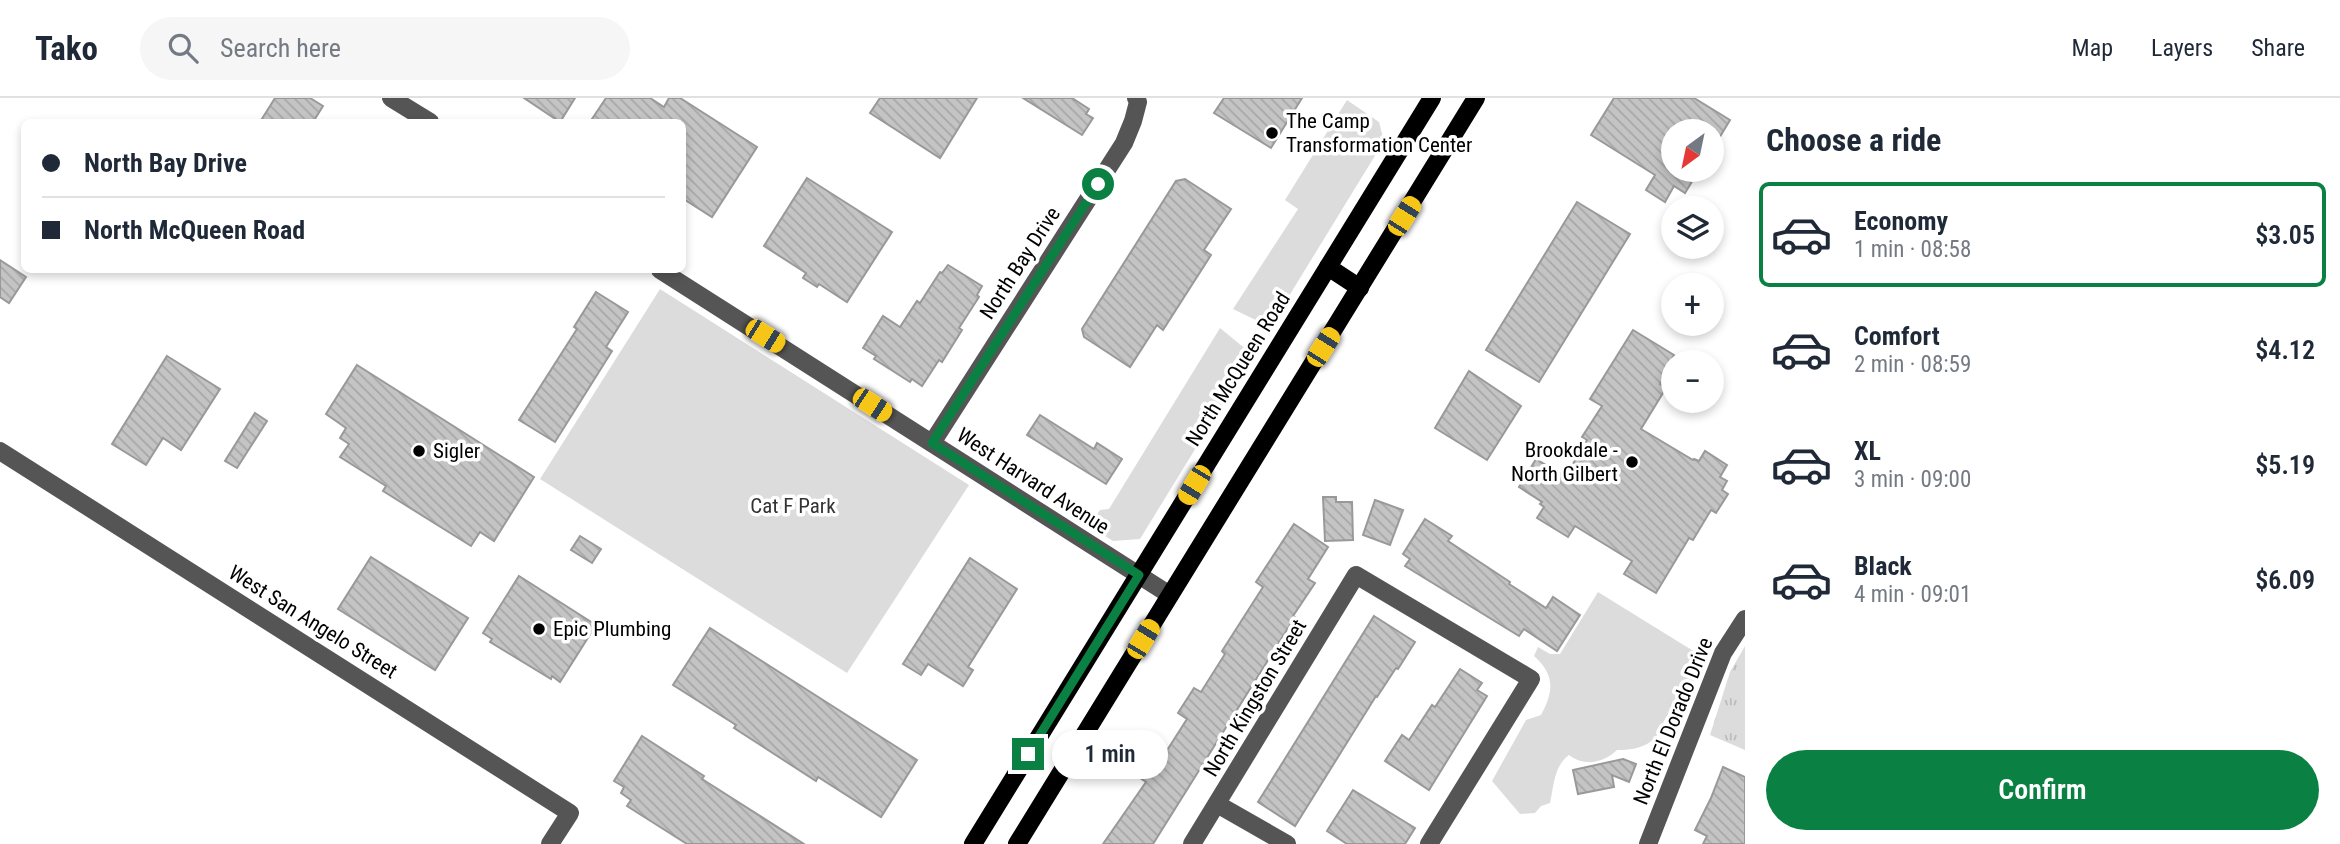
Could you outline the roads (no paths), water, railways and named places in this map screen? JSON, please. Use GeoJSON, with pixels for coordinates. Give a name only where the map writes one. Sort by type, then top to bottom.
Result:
{"type":"FeatureCollection","features":[{"type":"Feature","properties":{"kind":"main road","name":"North McQueen Road"},"geometry":{"type":"LineString","coordinates":[[973,844],[1432,98]]}},
{"type":"Feature","properties":{"kind":"main road"},"geometry":{"type":"LineString","coordinates":[[1017,844],[1476,98]]}},
{"type":"Feature","properties":{"kind":"main road"},"geometry":{"type":"LineString","coordinates":[[1328,267],[1360,288]]}},
{"type":"Feature","properties":{"kind":"street"},"geometry":{"type":"LineString","coordinates":[[391,98],[425,119]]}},
{"type":"Feature","properties":{"kind":"street","name":"North Bay Drive"},"geometry":{"type":"LineString","coordinates":[[932,443],[1124,143],[1133,121],[1137,100]]}},
{"type":"Feature","properties":{"kind":"street","name":"West Harvard Avenue"},"geometry":{"type":"LineString","coordinates":[[665,273],[1170,595]]}},
{"type":"Feature","properties":{"kind":"street","name":"West San Angelo Street"},"geometry":{"type":"LineString","coordinates":[[0,450],[569,813],[550,844]]}},
{"type":"Feature","properties":{"kind":"street","name":"North Kingston Street"},"geometry":{"type":"LineString","coordinates":[[1192,844],[1356,575],[1531,679],[1429,844]]}},
{"type":"Feature","properties":{"kind":"street","name":"North El Dorado Drive"},"geometry":{"type":"LineString","coordinates":[[1648,844],[1723,653],[1745,618]]}},
{"type":"Feature","properties":{"kind":"street"},"geometry":{"type":"LineString","coordinates":[[1217,804],[1287,844]]}},
{"type":"Feature","properties":{"kind":"place","name":"The Camp Transformation Center"},"geometry":{"type":"Point","coordinates":[1272,133]}},
{"type":"Feature","properties":{"kind":"place","name":"Sigler"},"geometry":{"type":"Point","coordinates":[419,451]}},
{"type":"Feature","properties":{"kind":"place","name":"Brookdale - North Gilbert"},"geometry":{"type":"Point","coordinates":[1632,462]}},
{"type":"Feature","properties":{"kind":"place","name":"Epic Plumbing"},"geometry":{"type":"Point","coordinates":[539,629]}},
{"type":"Feature","properties":{"kind":"park label","name":"Cat F Park"},"geometry":{"type":"Point","coordinates":[793,506]}}]}
